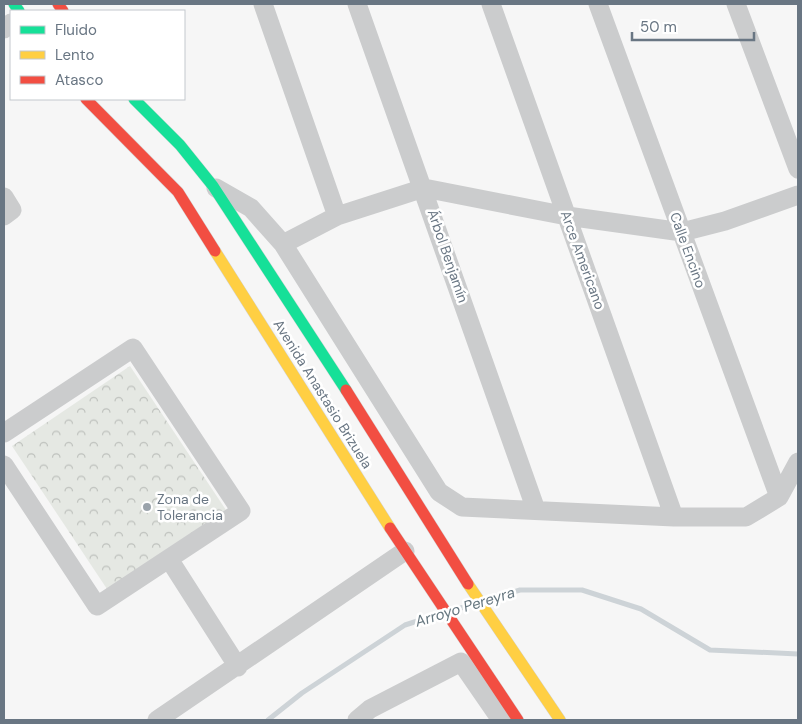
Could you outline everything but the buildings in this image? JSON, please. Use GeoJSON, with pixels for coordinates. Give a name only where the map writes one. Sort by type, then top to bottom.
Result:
{"type":"FeatureCollection","features":[{"type":"Feature","properties":{"kind":"main road","name":"Avenida Anastasio Brizuela"},"geometry":{"type":"LineString","coordinates":[[87,100],[178,192],[428,588],[518,720]]}},
{"type":"Feature","properties":{"kind":"main road","name":"Avenida Anastasio Brizuela"},"geometry":{"type":"LineString","coordinates":[[135,100],[180,145],[213,186],[331,365],[454,563],[560,720]]}},
{"type":"Feature","properties":{"kind":"street"},"geometry":{"type":"LineString","coordinates":[[264,4],[336,216]]}},
{"type":"Feature","properties":{"kind":"street","name":"Árbol Benjamín"},"geometry":{"type":"LineString","coordinates":[[357,4],[424,188],[536,510]]}},
{"type":"Feature","properties":{"kind":"street","name":"Arce Americano"},"geometry":{"type":"LineString","coordinates":[[491,4],[674,517]]}},
{"type":"Feature","properties":{"kind":"street","name":"Calle Encino"},"geometry":{"type":"LineString","coordinates":[[598,4],[779,497]]}},
{"type":"Feature","properties":{"kind":"street"},"geometry":{"type":"LineString","coordinates":[[736,4],[798,169]]}},
{"type":"Feature","properties":{"kind":"street"},"geometry":{"type":"LineString","coordinates":[[213,186],[251,208],[283,244],[439,492],[462,507],[674,517],[746,517],[779,497],[798,462]]}},
{"type":"Feature","properties":{"kind":"street"},"geometry":{"type":"LineString","coordinates":[[283,244],[336,216],[424,188],[567,216],[682,232],[724,221],[798,195]]}},
{"type":"Feature","properties":{"kind":"street"},"geometry":{"type":"LineString","coordinates":[[4,197],[12,210],[4,216]]}},
{"type":"Feature","properties":{"kind":"street"},"geometry":{"type":"LineString","coordinates":[[4,433],[133,348],[241,511],[97,606],[4,465]]}},
{"type":"Feature","properties":{"kind":"street"},"geometry":{"type":"LineString","coordinates":[[158,720],[405,551]]}},
{"type":"Feature","properties":{"kind":"street"},"geometry":{"type":"LineString","coordinates":[[169,558],[238,667]]}},
{"type":"Feature","properties":{"kind":"street"},"geometry":{"type":"LineString","coordinates":[[368,717],[461,662],[501,720]]}},
{"type":"Feature","properties":{"kind":"green space"},"geometry":{"type":"Polygon","coordinates":[[[130,366],[226,510],[107,589],[12,446],[130,366]]]}},
{"type":"Feature","properties":{"kind":"waterway","name":"Arroyo Pereyra"},"geometry":{"type":"LineString","coordinates":[[489,599],[520,590],[582,590],[641,609],[710,650],[798,654]]}},
{"type":"Feature","properties":{"kind":"waterway","name":"Arroyo Pereyra"},"geometry":{"type":"LineString","coordinates":[[453,610],[472,605]]}},
{"type":"Feature","properties":{"kind":"waterway","name":"Arroyo Pereyra"},"geometry":{"type":"LineString","coordinates":[[268,720],[302,693],[405,625],[436,615]]}},
{"type":"Feature","properties":{"kind":"traffic: fast"},"geometry":{"type":"LineString","coordinates":[[14,4],[18,10]]}},
{"type":"Feature","properties":{"kind":"traffic: fast"},"geometry":{"type":"LineString","coordinates":[[135,100],[180,145],[213,186],[346,390]]}},
{"type":"Feature","properties":{"kind":"traffic: slow"},"geometry":{"type":"LineString","coordinates":[[215,251],[390,528]]}},
{"type":"Feature","properties":{"kind":"traffic: slow"},"geometry":{"type":"LineString","coordinates":[[468,584],[560,720]]}},
{"type":"Feature","properties":{"kind":"traffic: jam"},"geometry":{"type":"LineString","coordinates":[[58,4],[62,10]]}},
{"type":"Feature","properties":{"kind":"traffic: jam"},"geometry":{"type":"LineString","coordinates":[[87,100],[178,192],[215,251]]}},
{"type":"Feature","properties":{"kind":"traffic: jam"},"geometry":{"type":"LineString","coordinates":[[346,390],[468,584]]}},
{"type":"Feature","properties":{"kind":"traffic: jam"},"geometry":{"type":"LineString","coordinates":[[390,528],[518,720]]}},
{"type":"Feature","properties":{"kind":"place","name":"Zona de Tolerancia"},"geometry":{"type":"Point","coordinates":[147,507]}}]}
